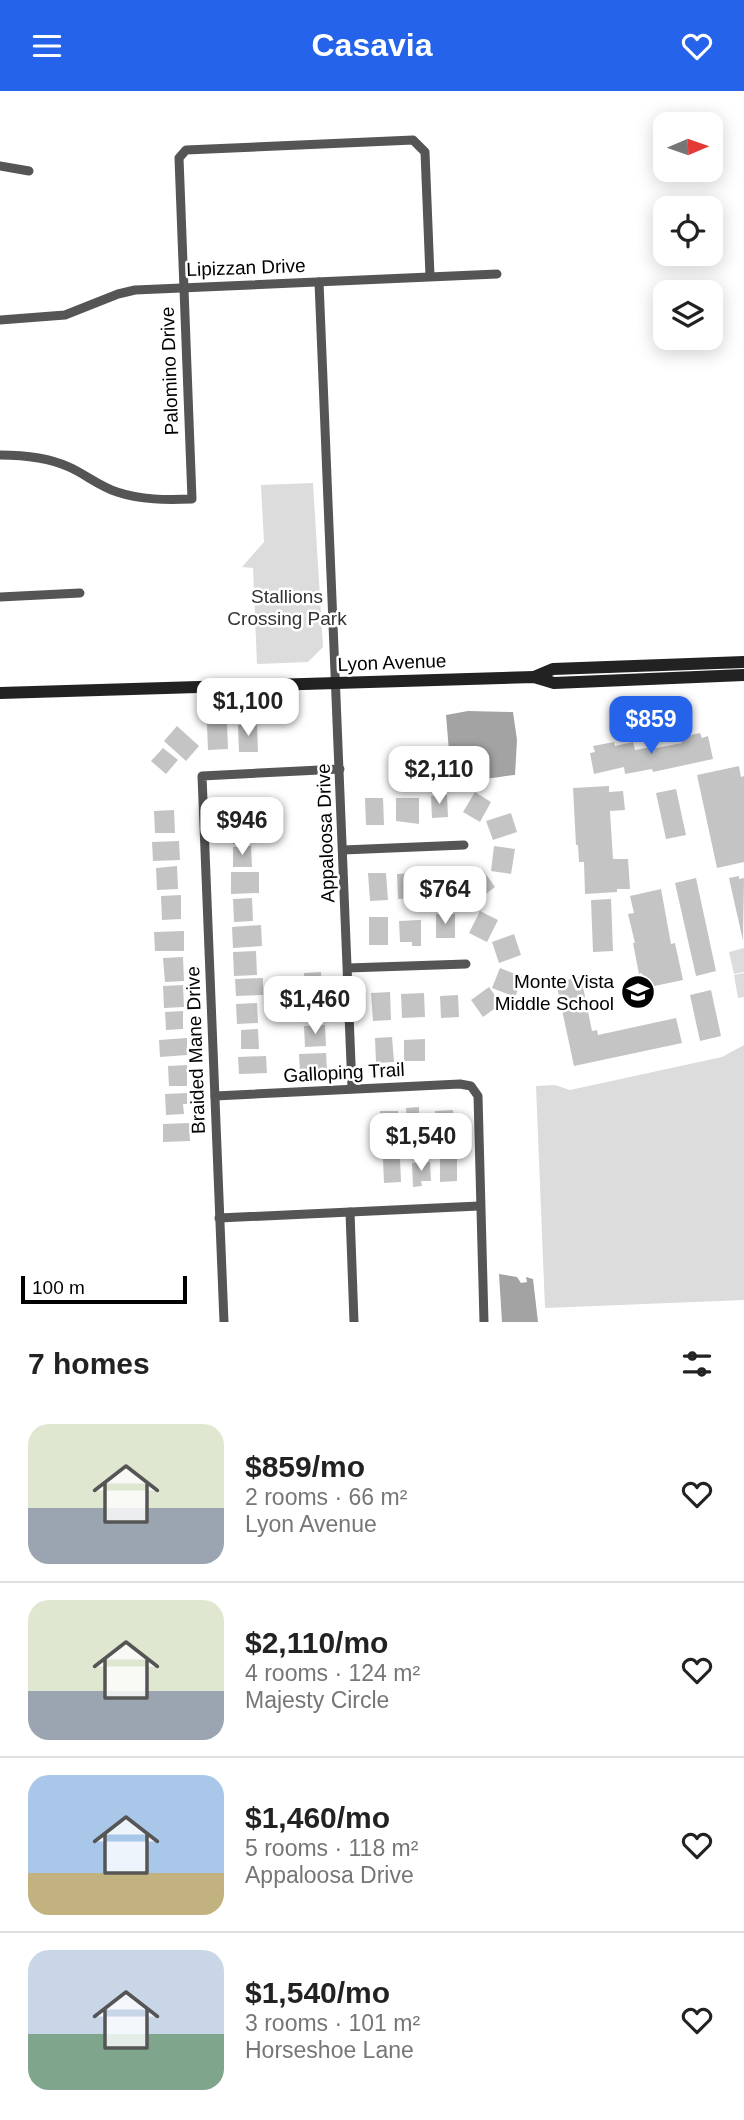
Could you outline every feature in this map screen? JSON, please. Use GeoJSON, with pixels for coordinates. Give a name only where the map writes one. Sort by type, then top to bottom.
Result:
{"type":"FeatureCollection","features":[{"type":"Feature","properties":{"kind":"street","name":"Palomino Drive"},"geometry":{"type":"LineString","coordinates":[[0,455],[36,457],[52,461],[116,492],[159,500],[192,499],[179,158],[186,151],[413,140],[425,152],[430,277]]}},
{"type":"Feature","properties":{"kind":"street"},"geometry":{"type":"LineString","coordinates":[[0,166],[29,171]]}},
{"type":"Feature","properties":{"kind":"street","name":"Lipizzan Drive"},"geometry":{"type":"LineString","coordinates":[[0,320],[65,315],[135,290],[497,274]]}},
{"type":"Feature","properties":{"kind":"street","name":"Appaloosa Drive"},"geometry":{"type":"LineString","coordinates":[[319,282],[352,1088]]}},
{"type":"Feature","properties":{"kind":"street"},"geometry":{"type":"LineString","coordinates":[[0,597],[80,593]]}},
{"type":"Feature","properties":{"kind":"street","name":"Lyon Avenue"},"geometry":{"type":"LineString","coordinates":[[534,677],[553,669],[744,662]]}},
{"type":"Feature","properties":{"kind":"street","name":"Lyon Avenue"},"geometry":{"type":"LineString","coordinates":[[0,693],[534,677],[554,683],[744,675]]}},
{"type":"Feature","properties":{"kind":"street","name":"Braided Mane Drive"},"geometry":{"type":"LineString","coordinates":[[223,1322],[202,776],[340,769]]}},
{"type":"Feature","properties":{"kind":"street"},"geometry":{"type":"LineString","coordinates":[[343,850],[464,845]]}},
{"type":"Feature","properties":{"kind":"street"},"geometry":{"type":"LineString","coordinates":[[348,968],[466,964]]}},
{"type":"Feature","properties":{"kind":"street","name":"Galloping Trail"},"geometry":{"type":"LineString","coordinates":[[215,1095],[468,1084],[478,1097],[480,1206]]}},
{"type":"Feature","properties":{"kind":"street"},"geometry":{"type":"LineString","coordinates":[[219,1217],[480,1206],[484,1322]]}},
{"type":"Feature","properties":{"kind":"street"},"geometry":{"type":"LineString","coordinates":[[350,1212],[354,1322]]}},
{"type":"Feature","properties":{"kind":"green space","name":"Stallions Crossing Park"},"geometry":{"type":"Polygon","coordinates":[[[313,483],[323,647],[308,662],[257,664],[253,568],[242,567],[264,542],[261,485],[313,483]]]}},
{"type":"Feature","properties":{"kind":"green space"},"geometry":{"type":"Polygon","coordinates":[[[744,948],[744,972],[734,974],[729,952],[744,948]]]}},
{"type":"Feature","properties":{"kind":"green space"},"geometry":{"type":"Polygon","coordinates":[[[744,973],[744,997],[738,998],[734,975],[744,973]]]}},
{"type":"Feature","properties":{"kind":"green space"},"geometry":{"type":"Polygon","coordinates":[[[744,1045],[744,1300],[545,1308],[536,1086],[555,1085],[570,1090],[722,1057],[744,1045]]]}},
{"type":"Feature","properties":{"kind":"shaded area"},"geometry":{"type":"Polygon","coordinates":[[[468,711],[513,712],[517,740],[515,775],[474,780],[451,775],[446,715],[468,711]]]}},
{"type":"Feature","properties":{"kind":"shaded area"},"geometry":{"type":"Polygon","coordinates":[[[499,1274],[517,1277],[521,1283],[527,1282],[526,1277],[533,1279],[538,1322],[502,1322],[499,1274]]]}},
{"type":"Feature","properties":{"kind":"building"},"geometry":{"type":"Polygon","coordinates":[[[227,723],[228,749],[208,750],[207,724],[227,723]]]}},
{"type":"Feature","properties":{"kind":"building"},"geometry":{"type":"Polygon","coordinates":[[[238,725],[257,725],[258,752],[239,752],[238,725]]]}},
{"type":"Feature","properties":{"kind":"building"},"geometry":{"type":"Polygon","coordinates":[[[177,726],[199,746],[186,761],[164,741],[177,726]]]}},
{"type":"Feature","properties":{"kind":"building"},"geometry":{"type":"Polygon","coordinates":[[[700,733],[702,738],[708,736],[713,759],[653,772],[652,769],[625,774],[624,767],[594,774],[590,753],[595,752],[593,746],[614,742],[615,746],[633,742],[635,750],[651,749],[682,743],[681,737],[700,733]]]}},
{"type":"Feature","properties":{"kind":"building"},"geometry":{"type":"Polygon","coordinates":[[[163,748],[178,760],[166,774],[151,761],[163,748]]]}},
{"type":"Feature","properties":{"kind":"building"},"geometry":{"type":"Polygon","coordinates":[[[739,766],[741,777],[744,776],[744,862],[717,868],[697,775],[739,766]]]}},
{"type":"Feature","properties":{"kind":"building"},"geometry":{"type":"Polygon","coordinates":[[[609,786],[609,792],[623,791],[625,810],[610,811],[613,859],[628,859],[630,889],[585,894],[584,862],[579,862],[576,845],[573,788],[609,786]]]}},
{"type":"Feature","properties":{"kind":"building"},"geometry":{"type":"Polygon","coordinates":[[[676,789],[686,835],[666,839],[656,793],[676,789]]]}},
{"type":"Feature","properties":{"kind":"building"},"geometry":{"type":"Polygon","coordinates":[[[475,792],[491,802],[480,822],[463,812],[475,792]]]}},
{"type":"Feature","properties":{"kind":"building"},"geometry":{"type":"Polygon","coordinates":[[[447,795],[448,817],[432,818],[431,796],[447,795]]]}},
{"type":"Feature","properties":{"kind":"building"},"geometry":{"type":"Polygon","coordinates":[[[365,798],[383,798],[384,825],[366,825],[365,798]]]}},
{"type":"Feature","properties":{"kind":"building"},"geometry":{"type":"Polygon","coordinates":[[[396,798],[419,798],[419,824],[396,821],[396,798]]]}},
{"type":"Feature","properties":{"kind":"building"},"geometry":{"type":"Polygon","coordinates":[[[174,810],[175,833],[155,833],[154,811],[174,810]]]}},
{"type":"Feature","properties":{"kind":"building"},"geometry":{"type":"Polygon","coordinates":[[[511,813],[517,832],[493,840],[486,821],[511,813]]]}},
{"type":"Feature","properties":{"kind":"building"},"geometry":{"type":"Polygon","coordinates":[[[250,821],[251,843],[233,844],[232,822],[250,821]]]}},
{"type":"Feature","properties":{"kind":"building"},"geometry":{"type":"Polygon","coordinates":[[[179,841],[180,860],[153,861],[152,842],[179,841]]]}},
{"type":"Feature","properties":{"kind":"building"},"geometry":{"type":"Polygon","coordinates":[[[251,846],[252,867],[233,867],[233,847],[251,846]]]}},
{"type":"Feature","properties":{"kind":"building"},"geometry":{"type":"Polygon","coordinates":[[[494,846],[515,849],[511,874],[491,871],[494,846]]]}},
{"type":"Feature","properties":{"kind":"building"},"geometry":{"type":"Polygon","coordinates":[[[177,866],[178,889],[157,890],[156,868],[177,866]]]}},
{"type":"Feature","properties":{"kind":"building"},"geometry":{"type":"Polygon","coordinates":[[[483,870],[495,887],[478,900],[465,883],[483,870]]]}},
{"type":"Feature","properties":{"kind":"building"},"geometry":{"type":"Polygon","coordinates":[[[231,872],[259,872],[259,893],[231,894],[231,872]]]}},
{"type":"Feature","properties":{"kind":"building"},"geometry":{"type":"Polygon","coordinates":[[[368,873],[386,873],[388,900],[370,901],[368,873]]]}},
{"type":"Feature","properties":{"kind":"building"},"geometry":{"type":"Polygon","coordinates":[[[418,873],[419,898],[398,899],[397,874],[418,873]]]}},
{"type":"Feature","properties":{"kind":"building"},"geometry":{"type":"Polygon","coordinates":[[[739,876],[739,879],[744,878],[743,941],[729,878],[739,876]]]}},
{"type":"Feature","properties":{"kind":"building"},"geometry":{"type":"Polygon","coordinates":[[[452,877],[453,901],[434,902],[433,878],[452,877]]]}},
{"type":"Feature","properties":{"kind":"building"},"geometry":{"type":"Polygon","coordinates":[[[696,878],[716,971],[696,976],[675,883],[696,878]]]}},
{"type":"Feature","properties":{"kind":"building"},"geometry":{"type":"Polygon","coordinates":[[[661,889],[671,944],[675,943],[683,980],[645,988],[642,973],[639,974],[628,914],[634,913],[630,896],[661,889]]]}},
{"type":"Feature","properties":{"kind":"building"},"geometry":{"type":"Polygon","coordinates":[[[181,895],[181,919],[162,920],[161,896],[181,895]]]}},
{"type":"Feature","properties":{"kind":"building"},"geometry":{"type":"Polygon","coordinates":[[[252,898],[253,921],[234,922],[233,899],[252,898]]]}},
{"type":"Feature","properties":{"kind":"building"},"geometry":{"type":"Polygon","coordinates":[[[611,899],[613,951],[593,952],[591,900],[611,899]]]}},
{"type":"Feature","properties":{"kind":"building"},"geometry":{"type":"Polygon","coordinates":[[[480,911],[498,920],[487,942],[469,933],[480,911]]]}},
{"type":"Feature","properties":{"kind":"building"},"geometry":{"type":"Polygon","coordinates":[[[436,914],[455,914],[455,938],[436,938],[436,914]]]}},
{"type":"Feature","properties":{"kind":"building"},"geometry":{"type":"Polygon","coordinates":[[[369,917],[388,917],[388,945],[369,945],[369,917]]]}},
{"type":"Feature","properties":{"kind":"building"},"geometry":{"type":"Polygon","coordinates":[[[421,920],[421,946],[412,946],[412,942],[400,942],[399,921],[421,920]]]}},
{"type":"Feature","properties":{"kind":"building"},"geometry":{"type":"Polygon","coordinates":[[[261,925],[262,946],[233,948],[232,927],[261,925]]]}},
{"type":"Feature","properties":{"kind":"building"},"geometry":{"type":"Polygon","coordinates":[[[184,931],[184,951],[155,951],[154,932],[184,931]]]}},
{"type":"Feature","properties":{"kind":"building"},"geometry":{"type":"Polygon","coordinates":[[[514,934],[521,955],[499,963],[492,942],[514,934]]]}},
{"type":"Feature","properties":{"kind":"building"},"geometry":{"type":"Polygon","coordinates":[[[256,951],[257,975],[234,976],[233,952],[256,951]]]}},
{"type":"Feature","properties":{"kind":"building"},"geometry":{"type":"Polygon","coordinates":[[[183,957],[184,981],[165,982],[163,958],[183,957]]]}},
{"type":"Feature","properties":{"kind":"building"},"geometry":{"type":"Polygon","coordinates":[[[500,968],[523,977],[515,997],[492,988],[500,968]]]}},
{"type":"Feature","properties":{"kind":"building"},"geometry":{"type":"Polygon","coordinates":[[[321,972],[322,993],[305,994],[304,973],[321,972]]]}},
{"type":"Feature","properties":{"kind":"building"},"geometry":{"type":"Polygon","coordinates":[[[581,977],[592,1031],[597,1030],[598,1035],[676,1018],[682,1043],[574,1066],[556,982],[581,977]]]}},
{"type":"Feature","properties":{"kind":"building"},"geometry":{"type":"Polygon","coordinates":[[[263,978],[263,995],[236,996],[235,979],[263,978]]]}},
{"type":"Feature","properties":{"kind":"building"},"geometry":{"type":"Polygon","coordinates":[[[183,985],[184,1007],[164,1008],[163,986],[183,985]]]}},
{"type":"Feature","properties":{"kind":"building"},"geometry":{"type":"Polygon","coordinates":[[[489,987],[501,1004],[483,1017],[471,1000],[489,987]]]}},
{"type":"Feature","properties":{"kind":"building"},"geometry":{"type":"Polygon","coordinates":[[[711,990],[721,1036],[700,1041],[690,995],[711,990]]]}},
{"type":"Feature","properties":{"kind":"building"},"geometry":{"type":"Polygon","coordinates":[[[390,992],[391,1020],[373,1021],[371,993],[390,992]]]}},
{"type":"Feature","properties":{"kind":"building"},"geometry":{"type":"Polygon","coordinates":[[[424,993],[425,1017],[402,1018],[401,994],[424,993]]]}},
{"type":"Feature","properties":{"kind":"building"},"geometry":{"type":"Polygon","coordinates":[[[458,995],[459,1017],[441,1018],[440,996],[458,995]]]}},
{"type":"Feature","properties":{"kind":"building"},"geometry":{"type":"Polygon","coordinates":[[[324,1000],[325,1018],[297,1019],[296,1002],[324,1000]]]}},
{"type":"Feature","properties":{"kind":"building"},"geometry":{"type":"Polygon","coordinates":[[[257,1003],[258,1023],[237,1024],[236,1004],[257,1003]]]}},
{"type":"Feature","properties":{"kind":"building"},"geometry":{"type":"Polygon","coordinates":[[[183,1011],[183,1029],[166,1030],[165,1012],[183,1011]]]}},
{"type":"Feature","properties":{"kind":"building"},"geometry":{"type":"Polygon","coordinates":[[[325,1025],[326,1046],[305,1047],[304,1026],[325,1025]]]}},
{"type":"Feature","properties":{"kind":"building"},"geometry":{"type":"Polygon","coordinates":[[[258,1029],[259,1049],[241,1049],[241,1030],[258,1029]]]}},
{"type":"Feature","properties":{"kind":"building"},"geometry":{"type":"Polygon","coordinates":[[[392,1037],[394,1062],[376,1063],[375,1038],[392,1037]]]}},
{"type":"Feature","properties":{"kind":"building"},"geometry":{"type":"Polygon","coordinates":[[[187,1038],[187,1055],[160,1057],[159,1040],[187,1038]]]}},
{"type":"Feature","properties":{"kind":"building"},"geometry":{"type":"Polygon","coordinates":[[[425,1039],[425,1061],[404,1061],[404,1040],[425,1039]]]}},
{"type":"Feature","properties":{"kind":"building"},"geometry":{"type":"Polygon","coordinates":[[[326,1053],[327,1071],[300,1072],[299,1054],[326,1053]]]}},
{"type":"Feature","properties":{"kind":"building"},"geometry":{"type":"Polygon","coordinates":[[[266,1056],[267,1073],[239,1074],[238,1057],[266,1056]]]}},
{"type":"Feature","properties":{"kind":"building"},"geometry":{"type":"Polygon","coordinates":[[[187,1065],[187,1086],[169,1086],[168,1066],[187,1065]]]}},
{"type":"Feature","properties":{"kind":"building"},"geometry":{"type":"Polygon","coordinates":[[[187,1093],[187,1104],[183,1104],[184,1114],[166,1115],[165,1094],[187,1093]]]}},
{"type":"Feature","properties":{"kind":"building"},"geometry":{"type":"Polygon","coordinates":[[[419,1107],[419,1113],[428,1113],[430,1132],[408,1134],[406,1108],[419,1107]]]}},
{"type":"Feature","properties":{"kind":"building"},"geometry":{"type":"Polygon","coordinates":[[[453,1110],[454,1136],[436,1137],[435,1111],[453,1110]]]}},
{"type":"Feature","properties":{"kind":"building"},"geometry":{"type":"Polygon","coordinates":[[[380,1111],[398,1111],[399,1133],[380,1134],[380,1111]]]}},
{"type":"Feature","properties":{"kind":"building"},"geometry":{"type":"Polygon","coordinates":[[[189,1123],[190,1141],[163,1142],[163,1124],[189,1123]]]}},
{"type":"Feature","properties":{"kind":"building"},"geometry":{"type":"Polygon","coordinates":[[[440,1157],[457,1157],[457,1181],[440,1182],[440,1157]]]}},
{"type":"Feature","properties":{"kind":"building"},"geometry":{"type":"Polygon","coordinates":[[[400,1158],[401,1182],[384,1183],[383,1159],[400,1158]]]}},
{"type":"Feature","properties":{"kind":"building"},"geometry":{"type":"Polygon","coordinates":[[[430,1162],[431,1181],[421,1181],[422,1186],[413,1187],[412,1163],[430,1162]]]}},
{"type":"Feature","properties":{"kind":"place","name":"Monte Vista Middle School"},"geometry":{"type":"Point","coordinates":[638,992]}}]}
